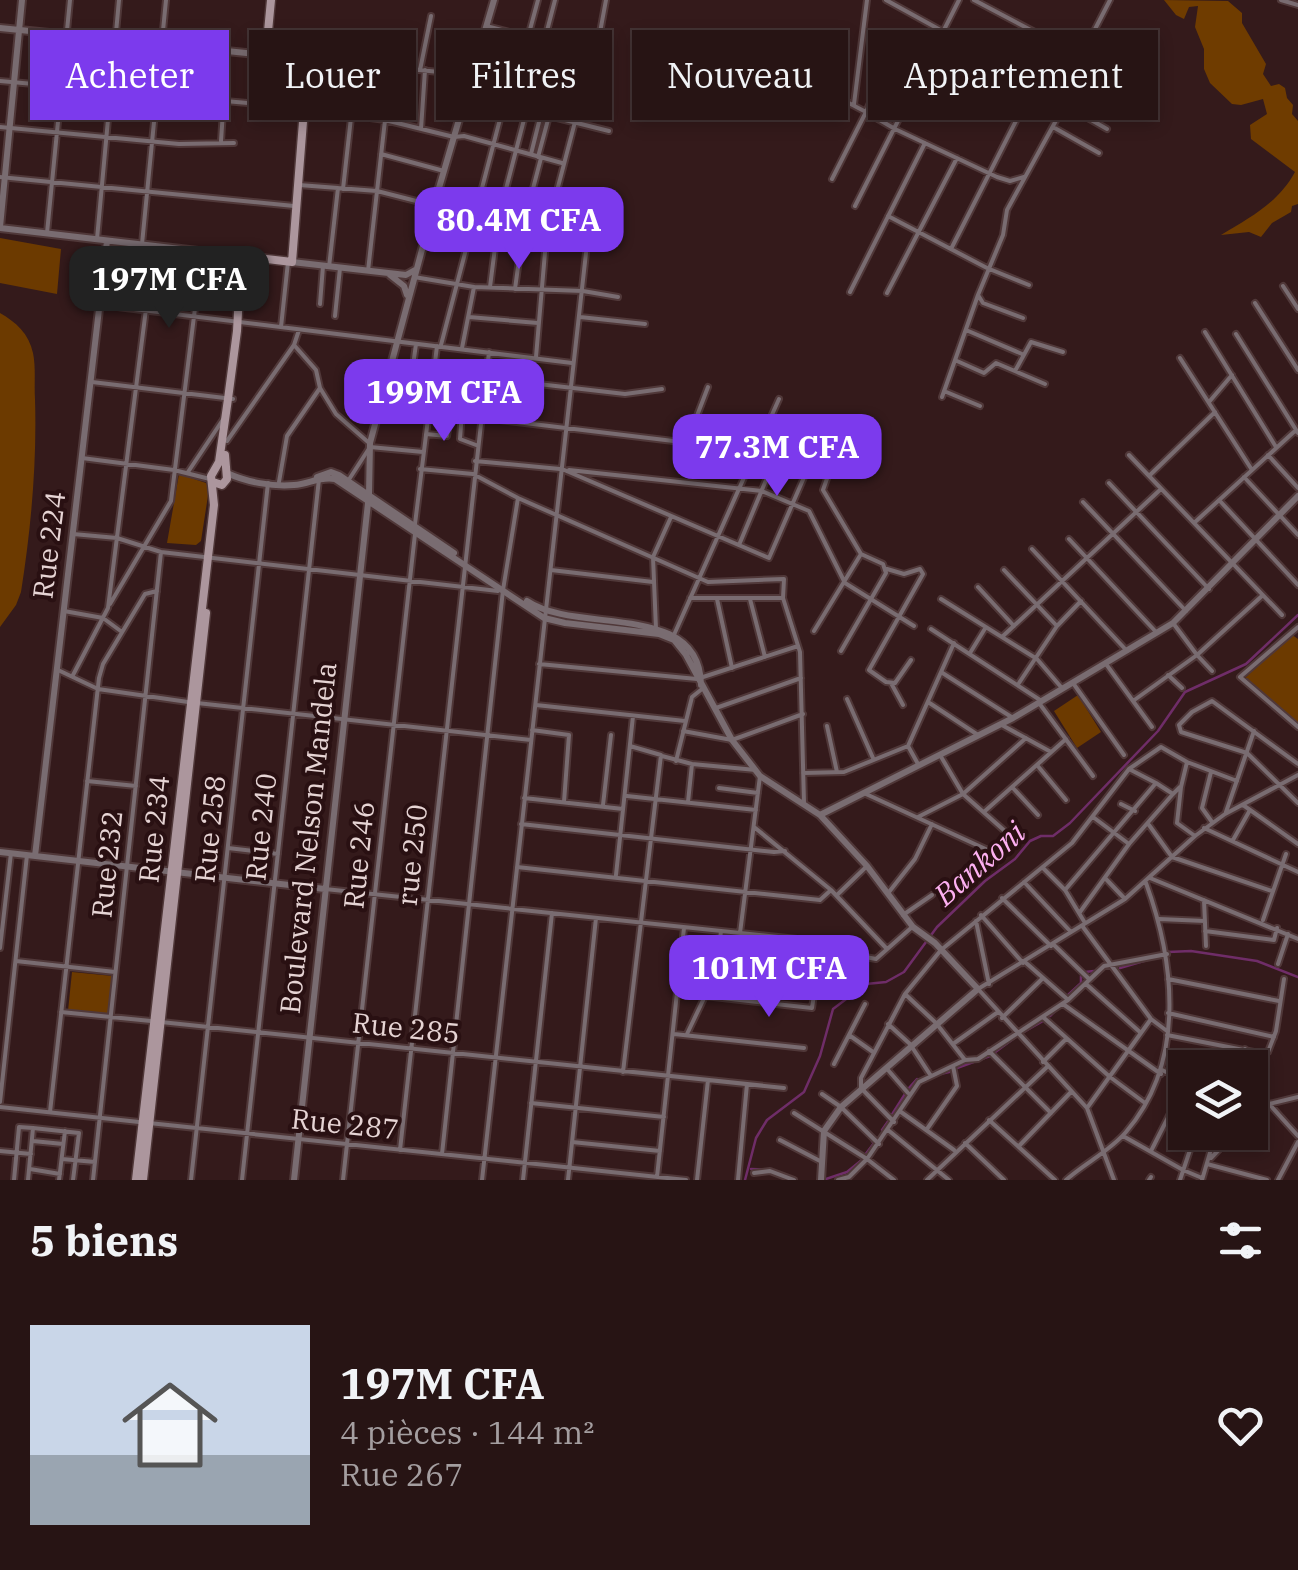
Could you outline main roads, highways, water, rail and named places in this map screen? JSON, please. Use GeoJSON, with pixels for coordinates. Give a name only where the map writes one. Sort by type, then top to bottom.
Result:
{"type":"FeatureCollection","features":[{"type":"Feature","properties":{"kind":"main road"},"geometry":{"type":"LineString","coordinates":[[219,476],[227,441],[243,257],[290,262],[297,207],[304,109],[263,105],[273,0]]}},
{"type":"Feature","properties":{"kind":"main road"},"geometry":{"type":"LineString","coordinates":[[219,476],[230,399]]}},
{"type":"Feature","properties":{"kind":"main road","name":"Rue 234"},"geometry":{"type":"LineString","coordinates":[[140,1180],[219,476]]}},
{"type":"Feature","properties":{"kind":"waterway","name":"Bankoni"},"geometry":{"type":"LineString","coordinates":[[745,1180],[756,1138],[767,1120],[804,1092],[820,1056],[833,1009],[866,984],[886,982],[904,972],[937,927],[985,881],[1015,859],[1030,841],[1053,836],[1070,823],[1158,731],[1185,692],[1246,664],[1298,615]]}},
{"type":"Feature","properties":{"kind":"waterway"},"geometry":{"type":"LineString","coordinates":[[1168,952],[1191,951],[1257,961],[1298,977]]}},
{"type":"Feature","properties":{"kind":"waterway"},"geometry":{"type":"LineString","coordinates":[[1120,968],[1154,958]]}},
{"type":"Feature","properties":{"kind":"waterway"},"geometry":{"type":"LineString","coordinates":[[1085,972],[1094,971]]}},
{"type":"Feature","properties":{"kind":"waterway"},"geometry":{"type":"LineString","coordinates":[[1068,995],[1081,983],[1081,976]]}},
{"type":"Feature","properties":{"kind":"waterway"},"geometry":{"type":"LineString","coordinates":[[1050,1016],[1056,1010]]}},
{"type":"Feature","properties":{"kind":"waterway"},"geometry":{"type":"LineString","coordinates":[[1022,1033],[1043,1021]]}},
{"type":"Feature","properties":{"kind":"waterway"},"geometry":{"type":"LineString","coordinates":[[994,1053],[1017,1036]]}},
{"type":"Feature","properties":{"kind":"waterway"},"geometry":{"type":"LineString","coordinates":[[957,1068],[990,1056]]}},
{"type":"Feature","properties":{"kind":"waterway"},"geometry":{"type":"LineString","coordinates":[[936,1075],[949,1072]]}},
{"type":"Feature","properties":{"kind":"waterway"},"geometry":{"type":"LineString","coordinates":[[908,1089],[917,1079]]}},
{"type":"Feature","properties":{"kind":"waterway"},"geometry":{"type":"LineString","coordinates":[[891,1116],[905,1094]]}},
{"type":"Feature","properties":{"kind":"waterway"},"geometry":{"type":"LineString","coordinates":[[882,1130],[889,1120]]}},
{"type":"Feature","properties":{"kind":"waterway"},"geometry":{"type":"LineString","coordinates":[[865,1155],[872,1141]]}},
{"type":"Feature","properties":{"kind":"waterway"},"geometry":{"type":"LineString","coordinates":[[826,1179],[847,1172],[863,1159]]}},
{"type":"Feature","properties":{"kind":"waterway"},"geometry":{"type":"LineString","coordinates":[[751,1169],[772,1170]]}}]}
